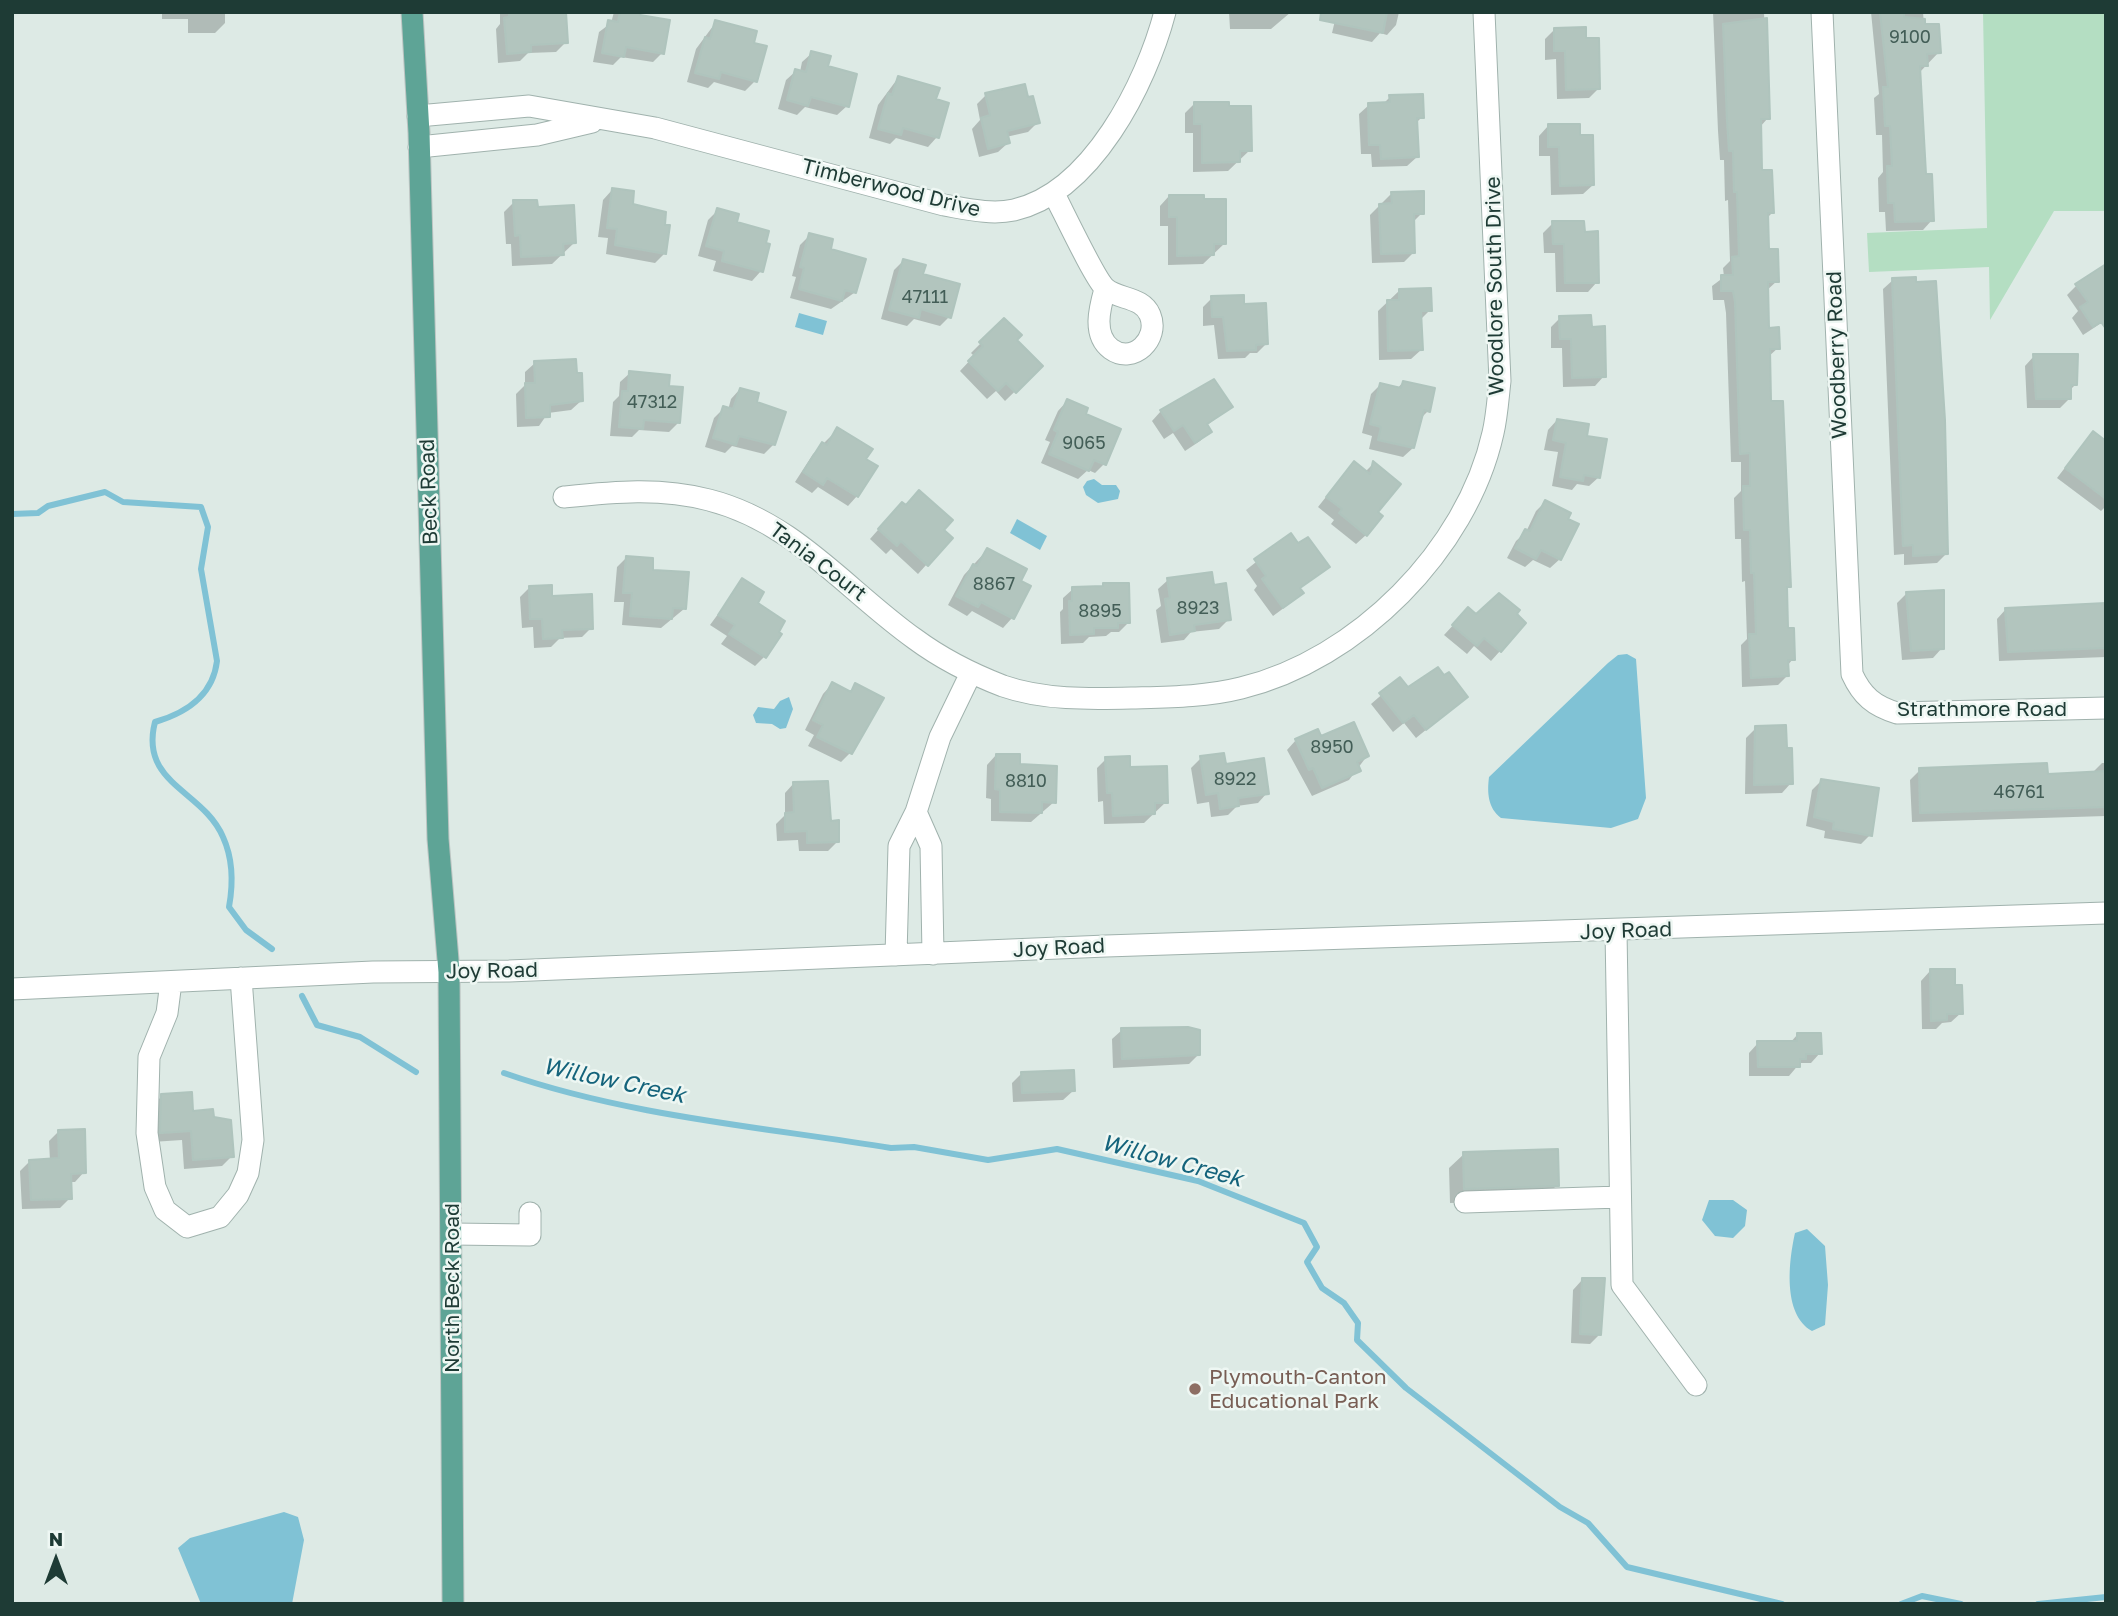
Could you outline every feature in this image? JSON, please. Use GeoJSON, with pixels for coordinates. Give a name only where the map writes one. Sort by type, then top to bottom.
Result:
{"type":"FeatureCollection","features":[{"type":"Feature","properties":{"kind":"main road","name":"Beck Road"},"geometry":{"type":"LineString","coordinates":[[412,12],[418,116],[438,839],[449,972]]}},
{"type":"Feature","properties":{"kind":"main road","name":"North Beck Road"},"geometry":{"type":"LineString","coordinates":[[449,972],[453,1604]]}},
{"type":"Feature","properties":{"kind":"street","name":"Timberwood Drive"},"geometry":{"type":"LineString","coordinates":[[418,116],[529,106],[655,128],[944,205],[976,211],[1012,211],[1054,194],[1071,180],[1109,133],[1144,71],[1165,12]]}},
{"type":"Feature","properties":{"kind":"street","name":"Woodlore South Drive"},"geometry":{"type":"LineString","coordinates":[[971,673],[1007,687],[1070,698],[1208,695],[1243,688],[1308,663],[1340,644],[1381,611],[1438,547],[1467,502],[1486,457],[1493,432],[1500,381],[1484,12]]}},
{"type":"Feature","properties":{"kind":"street","name":"Woodberry Road"},"geometry":{"type":"LineString","coordinates":[[1822,12],[1849,630],[1852,674],[1864,694]]}},
{"type":"Feature","properties":{"kind":"street","name":"Timberwood Drive"},"geometry":{"type":"LineString","coordinates":[[419,148],[537,135],[597,120]]}},
{"type":"Feature","properties":{"kind":"street"},"geometry":{"type":"LineString","coordinates":[[1054,194],[1105,289]]}},
{"type":"Feature","properties":{"kind":"street","name":"Tania Court"},"geometry":{"type":"LineString","coordinates":[[564,497],[639,490],[707,499],[733,507],[779,529],[832,568],[914,639],[971,673]]}},
{"type":"Feature","properties":{"kind":"street"},"geometry":{"type":"LineString","coordinates":[[896,955],[899,846],[916,812],[940,737],[971,673]]}},
{"type":"Feature","properties":{"kind":"street","name":"Strathmore Road"},"geometry":{"type":"LineString","coordinates":[[1864,694],[1881,708],[1897,713],[2106,708]]}},
{"type":"Feature","properties":{"kind":"street"},"geometry":{"type":"LineString","coordinates":[[916,812],[931,846],[933,954]]}},
{"type":"Feature","properties":{"kind":"street","name":"Joy Road"},"geometry":{"type":"LineString","coordinates":[[12,989],[241,978],[2106,913]]}},
{"type":"Feature","properties":{"kind":"street"},"geometry":{"type":"LineString","coordinates":[[1616,931],[1622,1285],[1696,1385]]}},
{"type":"Feature","properties":{"kind":"street"},"geometry":{"type":"LineString","coordinates":[[172,982],[167,1013],[149,1058],[147,1133],[155,1187],[165,1210],[187,1227],[220,1217],[238,1195],[248,1173],[253,1140],[241,978]]}},
{"type":"Feature","properties":{"kind":"street"},"geometry":{"type":"LineString","coordinates":[[1465,1202],[1620,1197]]}},
{"type":"Feature","properties":{"kind":"street"},"geometry":{"type":"LineString","coordinates":[[452,1234],[530,1235],[530,1213]]}},
{"type":"Feature","properties":{"kind":"green space"},"geometry":{"type":"Polygon","coordinates":[[[1983,12],[2106,12],[2106,211],[2054,211],[1990,320],[1989,267],[1869,272],[1867,233],[1987,228],[1983,12]]]}},
{"type":"Feature","properties":{"kind":"water"},"geometry":{"type":"Polygon","coordinates":[[[799,313],[827,321],[823,335],[795,327],[799,313]]]}},
{"type":"Feature","properties":{"kind":"water"},"geometry":{"type":"Polygon","coordinates":[[[1094,479],[1102,485],[1116,485],[1120,491],[1118,499],[1098,503],[1086,495],[1083,487],[1087,481],[1094,479]]]}},
{"type":"Feature","properties":{"kind":"water"},"geometry":{"type":"Polygon","coordinates":[[[1017,519],[1047,536],[1040,550],[1010,533],[1017,519]]]}},
{"type":"Feature","properties":{"kind":"water"},"geometry":{"type":"Polygon","coordinates":[[[1627,654],[1636,659],[1646,798],[1638,819],[1611,828],[1501,818],[1493,810],[1489,800],[1489,777],[1608,663],[1618,655],[1627,654]]]}},
{"type":"Feature","properties":{"kind":"water"},"geometry":{"type":"Polygon","coordinates":[[[789,697],[793,709],[786,728],[756,723],[753,715],[758,707],[774,709],[780,701],[789,697]]]}},
{"type":"Feature","properties":{"kind":"water"},"geometry":{"type":"Polygon","coordinates":[[[1709,1200],[1733,1200],[1747,1210],[1745,1226],[1733,1238],[1715,1236],[1702,1220],[1709,1200]]]}},
{"type":"Feature","properties":{"kind":"water"},"geometry":{"type":"Polygon","coordinates":[[[1807,1229],[1825,1246],[1828,1285],[1825,1325],[1812,1331],[1802,1323],[1796,1312],[1790,1286],[1795,1233],[1807,1229]]]}},
{"type":"Feature","properties":{"kind":"water"},"geometry":{"type":"Polygon","coordinates":[[[284,1512],[298,1517],[304,1540],[292,1604],[201,1604],[178,1548],[190,1538],[284,1512]]]}},
{"type":"Feature","properties":{"kind":"building"},"geometry":{"type":"Polygon","coordinates":[[[509,12],[566,12],[568,43],[531,45],[531,52],[507,54],[504,18],[509,17],[509,12]]]}},
{"type":"Feature","properties":{"kind":"building"},"geometry":{"type":"Polygon","coordinates":[[[620,12],[641,12],[640,15],[670,20],[664,54],[626,47],[624,57],[602,53],[608,20],[618,22],[620,12]]]}},
{"type":"Feature","properties":{"kind":"building"},"geometry":{"type":"Polygon","coordinates":[[[1321,12],[1387,12],[1383,33],[1320,20],[1321,12]]]}},
{"type":"Feature","properties":{"kind":"building"},"geometry":{"type":"Polygon","coordinates":[[[1880,12],[1904,12],[1904,17],[1925,19],[1925,24],[1939,24],[1941,53],[1927,54],[1928,66],[1920,66],[1926,174],[1932,174],[1934,221],[1895,222],[1894,203],[1888,203],[1887,166],[1892,166],[1890,126],[1885,126],[1883,87],[1888,87],[1880,12]]]}},
{"type":"Feature","properties":{"kind":"building"},"geometry":{"type":"Polygon","coordinates":[[[1767,18],[1770,119],[1761,119],[1762,170],[1772,170],[1774,213],[1768,213],[1769,249],[1778,249],[1779,282],[1768,282],[1769,328],[1779,327],[1780,349],[1770,349],[1771,401],[1783,401],[1791,587],[1787,587],[1788,628],[1794,628],[1795,660],[1788,660],[1789,676],[1751,678],[1749,634],[1756,634],[1754,573],[1751,573],[1750,530],[1744,530],[1743,486],[1750,486],[1750,453],[1740,454],[1735,302],[1733,291],[1721,291],[1721,275],[1733,275],[1732,257],[1739,256],[1737,192],[1734,192],[1733,151],[1729,151],[1723,24],[1767,18]]]}},
{"type":"Feature","properties":{"kind":"building"},"geometry":{"type":"Polygon","coordinates":[[[715,20],[757,31],[754,43],[767,46],[757,82],[721,72],[719,79],[695,73],[705,37],[710,39],[715,20]]]}},
{"type":"Feature","properties":{"kind":"building"},"geometry":{"type":"Polygon","coordinates":[[[1586,27],[1586,38],[1599,38],[1600,89],[1566,90],[1565,51],[1554,51],[1554,28],[1586,27]]]}},
{"type":"Feature","properties":{"kind":"building"},"geometry":{"type":"Polygon","coordinates":[[[811,51],[831,56],[828,66],[857,74],[849,107],[811,97],[808,106],[787,100],[795,69],[806,72],[811,51]]]}},
{"type":"Feature","properties":{"kind":"building"},"geometry":{"type":"Polygon","coordinates":[[[898,76],[940,88],[936,99],[949,103],[939,138],[903,128],[901,135],[878,129],[888,93],[892,95],[898,76]]]}},
{"type":"Feature","properties":{"kind":"building"},"geometry":{"type":"Polygon","coordinates":[[[1025,84],[1028,97],[1033,96],[1040,123],[1007,131],[1010,143],[988,149],[981,118],[990,115],[985,93],[1025,84]]]}},
{"type":"Feature","properties":{"kind":"building"},"geometry":{"type":"Polygon","coordinates":[[[1423,94],[1424,118],[1417,118],[1419,157],[1381,159],[1380,145],[1369,145],[1368,103],[1390,102],[1389,95],[1423,94]]]}},
{"type":"Feature","properties":{"kind":"building"},"geometry":{"type":"Polygon","coordinates":[[[1194,102],[1229,102],[1229,106],[1251,106],[1252,151],[1240,151],[1240,162],[1202,163],[1202,124],[1194,124],[1194,102]]]}},
{"type":"Feature","properties":{"kind":"building"},"geometry":{"type":"Polygon","coordinates":[[[1548,124],[1580,124],[1580,135],[1593,135],[1594,185],[1560,186],[1559,147],[1548,147],[1548,124]]]}},
{"type":"Feature","properties":{"kind":"building"},"geometry":{"type":"Polygon","coordinates":[[[612,188],[634,191],[633,204],[666,212],[665,225],[670,225],[666,254],[615,245],[617,229],[607,228],[612,188]]]}},
{"type":"Feature","properties":{"kind":"building"},"geometry":{"type":"Polygon","coordinates":[[[1424,191],[1424,214],[1414,214],[1415,253],[1381,254],[1379,204],[1392,203],[1391,192],[1424,191]]]}},
{"type":"Feature","properties":{"kind":"building"},"geometry":{"type":"Polygon","coordinates":[[[1169,195],[1204,195],[1204,199],[1226,199],[1226,244],[1214,244],[1214,255],[1177,256],[1177,217],[1169,217],[1169,195]]]}},
{"type":"Feature","properties":{"kind":"building"},"geometry":{"type":"Polygon","coordinates":[[[513,200],[537,200],[538,207],[574,205],[576,243],[563,244],[564,255],[521,257],[520,235],[515,236],[513,200]]]}},
{"type":"Feature","properties":{"kind":"building"},"geometry":{"type":"Polygon","coordinates":[[[717,208],[739,214],[737,222],[769,231],[766,243],[770,244],[763,272],[722,261],[724,251],[706,246],[717,208]]]}},
{"type":"Feature","properties":{"kind":"building"},"geometry":{"type":"Polygon","coordinates":[[[1552,221],[1584,221],[1585,232],[1598,231],[1599,283],[1565,283],[1564,244],[1553,244],[1552,221]]]}},
{"type":"Feature","properties":{"kind":"building"},"geometry":{"type":"Polygon","coordinates":[[[809,233],[833,239],[831,249],[866,259],[856,293],[845,290],[842,301],[799,289],[804,268],[800,267],[809,233]]]}},
{"type":"Feature","properties":{"kind":"building"},"geometry":{"type":"Polygon","coordinates":[[[903,259],[926,265],[923,274],[960,284],[951,318],[921,309],[919,318],[889,310],[903,259]]]}},
{"type":"Feature","properties":{"kind":"building"},"geometry":{"type":"Polygon","coordinates":[[[2106,264],[2106,329],[2101,322],[2093,327],[2080,307],[2088,302],[2075,284],[2106,264]]]}},
{"type":"Feature","properties":{"kind":"building"},"geometry":{"type":"Polygon","coordinates":[[[1916,277],[1916,282],[1936,281],[1945,420],[1948,554],[1913,556],[1913,545],[1903,546],[1892,278],[1916,277]]]}},
{"type":"Feature","properties":{"kind":"building"},"geometry":{"type":"Polygon","coordinates":[[[1431,288],[1432,311],[1421,311],[1423,350],[1388,351],[1387,300],[1399,300],[1399,289],[1431,288]]]}},
{"type":"Feature","properties":{"kind":"building"},"geometry":{"type":"Polygon","coordinates":[[[1244,295],[1244,304],[1266,303],[1268,344],[1256,345],[1256,350],[1227,351],[1223,317],[1212,317],[1211,296],[1244,295]]]}},
{"type":"Feature","properties":{"kind":"building"},"geometry":{"type":"Polygon","coordinates":[[[1591,315],[1592,327],[1605,326],[1606,377],[1572,378],[1571,339],[1560,339],[1559,316],[1591,315]]]}},
{"type":"Feature","properties":{"kind":"building"},"geometry":{"type":"Polygon","coordinates":[[[1004,318],[1022,335],[1017,340],[1043,366],[1016,393],[1006,383],[998,391],[968,361],[983,346],[979,342],[1004,318]]]}},
{"type":"Feature","properties":{"kind":"building"},"geometry":{"type":"Polygon","coordinates":[[[2033,354],[2078,354],[2077,385],[2071,385],[2071,399],[2036,399],[2033,354]]]}},
{"type":"Feature","properties":{"kind":"building"},"geometry":{"type":"Polygon","coordinates":[[[576,359],[577,373],[582,373],[583,401],[550,405],[550,417],[526,418],[525,383],[535,383],[534,361],[576,359]]]}},
{"type":"Feature","properties":{"kind":"building"},"geometry":{"type":"Polygon","coordinates":[[[629,371],[670,375],[669,386],[683,387],[680,423],[644,420],[643,429],[619,427],[622,391],[628,391],[629,371]]]}},
{"type":"Feature","properties":{"kind":"building"},"geometry":{"type":"Polygon","coordinates":[[[1214,379],[1233,407],[1207,424],[1212,432],[1195,443],[1183,425],[1174,431],[1160,410],[1214,379]]]}},
{"type":"Feature","properties":{"kind":"building"},"geometry":{"type":"Polygon","coordinates":[[[1403,381],[1435,388],[1430,412],[1424,410],[1414,448],[1378,440],[1381,427],[1370,424],[1380,383],[1401,388],[1403,381]]]}},
{"type":"Feature","properties":{"kind":"building"},"geometry":{"type":"Polygon","coordinates":[[[740,388],[759,393],[757,402],[786,412],[775,445],[739,436],[736,445],[713,438],[723,406],[733,409],[740,388]]]}},
{"type":"Feature","properties":{"kind":"building"},"geometry":{"type":"Polygon","coordinates":[[[1067,399],[1088,408],[1086,414],[1121,429],[1106,465],[1094,460],[1089,471],[1049,454],[1058,432],[1054,430],[1067,399]]]}},
{"type":"Feature","properties":{"kind":"building"},"geometry":{"type":"Polygon","coordinates":[[[1557,419],[1589,424],[1587,436],[1607,439],[1600,478],[1584,475],[1583,481],[1560,477],[1566,443],[1553,440],[1557,419]]]}},
{"type":"Feature","properties":{"kind":"building"},"geometry":{"type":"Polygon","coordinates":[[[837,427],[873,449],[866,459],[878,466],[858,497],[827,478],[823,485],[803,472],[822,442],[827,445],[837,427]]]}},
{"type":"Feature","properties":{"kind":"building"},"geometry":{"type":"Polygon","coordinates":[[[2093,431],[2106,441],[2106,499],[2065,468],[2093,431]]]}},
{"type":"Feature","properties":{"kind":"building"},"geometry":{"type":"Polygon","coordinates":[[[1354,461],[1370,474],[1373,461],[1401,484],[1378,512],[1383,516],[1367,536],[1339,513],[1342,509],[1326,497],[1354,461]]]}},
{"type":"Feature","properties":{"kind":"building"},"geometry":{"type":"Polygon","coordinates":[[[919,490],[953,520],[944,530],[953,538],[928,566],[901,541],[897,546],[878,529],[902,502],[906,505],[919,490]]]}},
{"type":"Feature","properties":{"kind":"building"},"geometry":{"type":"Polygon","coordinates":[[[1545,500],[1571,513],[1568,519],[1579,524],[1561,560],[1541,550],[1536,559],[1515,548],[1525,529],[1530,531],[1545,500]]]}},
{"type":"Feature","properties":{"kind":"building"},"geometry":{"type":"Polygon","coordinates":[[[1291,533],[1298,543],[1308,537],[1330,567],[1300,588],[1304,593],[1283,608],[1262,579],[1266,576],[1254,559],[1291,533]]]}},
{"type":"Feature","properties":{"kind":"building"},"geometry":{"type":"Polygon","coordinates":[[[987,548],[1027,569],[1021,581],[1031,586],[1014,619],[981,602],[978,607],[956,596],[973,564],[977,566],[987,548]]]}},
{"type":"Feature","properties":{"kind":"building"},"geometry":{"type":"Polygon","coordinates":[[[626,556],[653,558],[653,570],[689,572],[686,609],[673,608],[672,619],[630,616],[632,593],[623,593],[626,556]]]}},
{"type":"Feature","properties":{"kind":"building"},"geometry":{"type":"Polygon","coordinates":[[[1212,572],[1214,585],[1226,583],[1231,620],[1194,625],[1195,631],[1170,635],[1165,599],[1170,598],[1167,578],[1212,572]]]}},
{"type":"Feature","properties":{"kind":"building"},"geometry":{"type":"Polygon","coordinates":[[[742,578],[764,592],[758,603],[785,621],[779,632],[782,634],[766,658],[729,634],[735,625],[718,615],[742,578]]]}},
{"type":"Feature","properties":{"kind":"building"},"geometry":{"type":"Polygon","coordinates":[[[1103,583],[1129,583],[1130,623],[1118,623],[1118,628],[1094,628],[1094,634],[1070,635],[1069,601],[1072,601],[1072,587],[1103,586],[1103,583]]]}},
{"type":"Feature","properties":{"kind":"building"},"geometry":{"type":"Polygon","coordinates":[[[552,585],[552,596],[592,594],[593,629],[562,630],[563,638],[543,639],[542,619],[530,619],[529,586],[552,585]]]}},
{"type":"Feature","properties":{"kind":"building"},"geometry":{"type":"Polygon","coordinates":[[[1944,590],[1944,649],[1911,651],[1906,592],[1944,590]]]}},
{"type":"Feature","properties":{"kind":"building"},"geometry":{"type":"Polygon","coordinates":[[[1499,593],[1520,610],[1517,614],[1526,623],[1501,652],[1484,638],[1477,646],[1452,625],[1468,607],[1476,614],[1499,593]]]}},
{"type":"Feature","properties":{"kind":"building"},"geometry":{"type":"Polygon","coordinates":[[[2106,603],[2105,648],[2008,652],[2005,608],[2106,603]]]}},
{"type":"Feature","properties":{"kind":"building"},"geometry":{"type":"Polygon","coordinates":[[[1438,667],[1444,675],[1449,672],[1468,697],[1426,730],[1414,715],[1403,723],[1379,693],[1400,677],[1408,687],[1438,667]]]}},
{"type":"Feature","properties":{"kind":"building"},"geometry":{"type":"Polygon","coordinates":[[[832,682],[851,692],[855,683],[884,698],[852,754],[817,737],[823,725],[813,720],[832,682]]]}},
{"type":"Feature","properties":{"kind":"building"},"geometry":{"type":"Polygon","coordinates":[[[1354,722],[1369,756],[1357,762],[1361,771],[1322,788],[1313,768],[1309,770],[1295,739],[1318,729],[1321,736],[1354,722]]]}},
{"type":"Feature","properties":{"kind":"building"},"geometry":{"type":"Polygon","coordinates":[[[1786,725],[1787,748],[1792,748],[1793,784],[1754,785],[1755,726],[1786,725]]]}},
{"type":"Feature","properties":{"kind":"building"},"geometry":{"type":"Polygon","coordinates":[[[1224,753],[1226,764],[1264,758],[1269,794],[1238,798],[1239,806],[1220,809],[1218,793],[1206,795],[1200,756],[1224,753]]]}},
{"type":"Feature","properties":{"kind":"building"},"geometry":{"type":"Polygon","coordinates":[[[996,754],[1020,754],[1020,764],[1057,766],[1056,803],[1042,802],[1042,813],[1000,812],[1000,790],[995,789],[996,754]]]}},
{"type":"Feature","properties":{"kind":"building"},"geometry":{"type":"Polygon","coordinates":[[[1130,756],[1130,767],[1167,766],[1168,803],[1155,803],[1155,814],[1113,816],[1112,793],[1107,793],[1105,757],[1130,756]]]}},
{"type":"Feature","properties":{"kind":"building"},"geometry":{"type":"Polygon","coordinates":[[[2047,763],[2048,774],[2106,771],[2106,807],[1920,813],[1919,768],[2047,763]]]}},
{"type":"Feature","properties":{"kind":"building"},"geometry":{"type":"Polygon","coordinates":[[[1821,779],[1879,788],[1872,836],[1833,829],[1834,822],[1814,817],[1821,779]]]}},
{"type":"Feature","properties":{"kind":"building"},"geometry":{"type":"Polygon","coordinates":[[[828,781],[831,821],[839,820],[839,842],[807,843],[807,831],[785,832],[785,813],[794,812],[793,782],[828,781]]]}},
{"type":"Feature","properties":{"kind":"building"},"geometry":{"type":"Polygon","coordinates":[[[1930,969],[1955,969],[1955,985],[1962,985],[1963,1014],[1947,1014],[1947,1020],[1931,1021],[1930,969]]]}},
{"type":"Feature","properties":{"kind":"building"},"geometry":{"type":"Polygon","coordinates":[[[1188,1027],[1200,1030],[1200,1055],[1122,1059],[1121,1028],[1188,1027]]]}},
{"type":"Feature","properties":{"kind":"building"},"geometry":{"type":"Polygon","coordinates":[[[1797,1033],[1821,1033],[1822,1054],[1806,1054],[1806,1059],[1800,1059],[1800,1067],[1758,1067],[1757,1041],[1797,1041],[1797,1033]]]}},
{"type":"Feature","properties":{"kind":"building"},"geometry":{"type":"Polygon","coordinates":[[[1074,1070],[1075,1091],[1022,1093],[1021,1072],[1074,1070]]]}},
{"type":"Feature","properties":{"kind":"building"},"geometry":{"type":"Polygon","coordinates":[[[192,1092],[193,1111],[213,1109],[214,1117],[231,1120],[234,1157],[193,1160],[191,1131],[160,1133],[161,1094],[192,1092]]]}},
{"type":"Feature","properties":{"kind":"building"},"geometry":{"type":"Polygon","coordinates":[[[85,1129],[86,1173],[71,1174],[72,1199],[31,1200],[29,1160],[59,1158],[58,1130],[85,1129]]]}},
{"type":"Feature","properties":{"kind":"building"},"geometry":{"type":"Polygon","coordinates":[[[1558,1149],[1559,1186],[1464,1189],[1463,1152],[1558,1149]]]}},
{"type":"Feature","properties":{"kind":"building"},"geometry":{"type":"Polygon","coordinates":[[[1582,1278],[1605,1278],[1601,1335],[1580,1334],[1582,1278]]]}},
{"type":"Feature","properties":{"kind":"waterway","name":"Willow Creek"},"geometry":{"type":"LineString","coordinates":[[12,514],[38,513],[48,506],[105,492],[123,502],[201,507],[208,527],[201,569],[217,661],[210,684],[196,701],[187,708],[155,722],[153,743],[156,760],[164,773],[214,821],[223,837],[231,872],[229,907],[246,930],[272,949]]}},
{"type":"Feature","properties":{"kind":"waterway","name":"Willow Creek"},"geometry":{"type":"LineString","coordinates":[[302,996],[317,1025],[360,1037],[416,1072]]}},
{"type":"Feature","properties":{"kind":"waterway","name":"Willow Creek"},"geometry":{"type":"LineString","coordinates":[[504,1073],[551,1088],[647,1110],[891,1148],[914,1147],[988,1160],[1057,1149],[1198,1181],[1304,1223],[1317,1247],[1307,1262],[1322,1288],[1344,1303],[1358,1323],[1357,1340],[1406,1388],[1560,1507],[1588,1523],[1627,1567],[1782,1604]]}},
{"type":"Feature","properties":{"kind":"waterway","name":"Willow Creek"},"geometry":{"type":"LineString","coordinates":[[1901,1604],[1922,1596],[1961,1604]]}},
{"type":"Feature","properties":{"kind":"waterway","name":"Willow Creek"},"geometry":{"type":"LineString","coordinates":[[2038,1604],[2106,1597]]}},
{"type":"Feature","properties":{"kind":"place","name":"Plymouth-Canton Educational Park"},"geometry":{"type":"Point","coordinates":[1195,1389]}}]}
